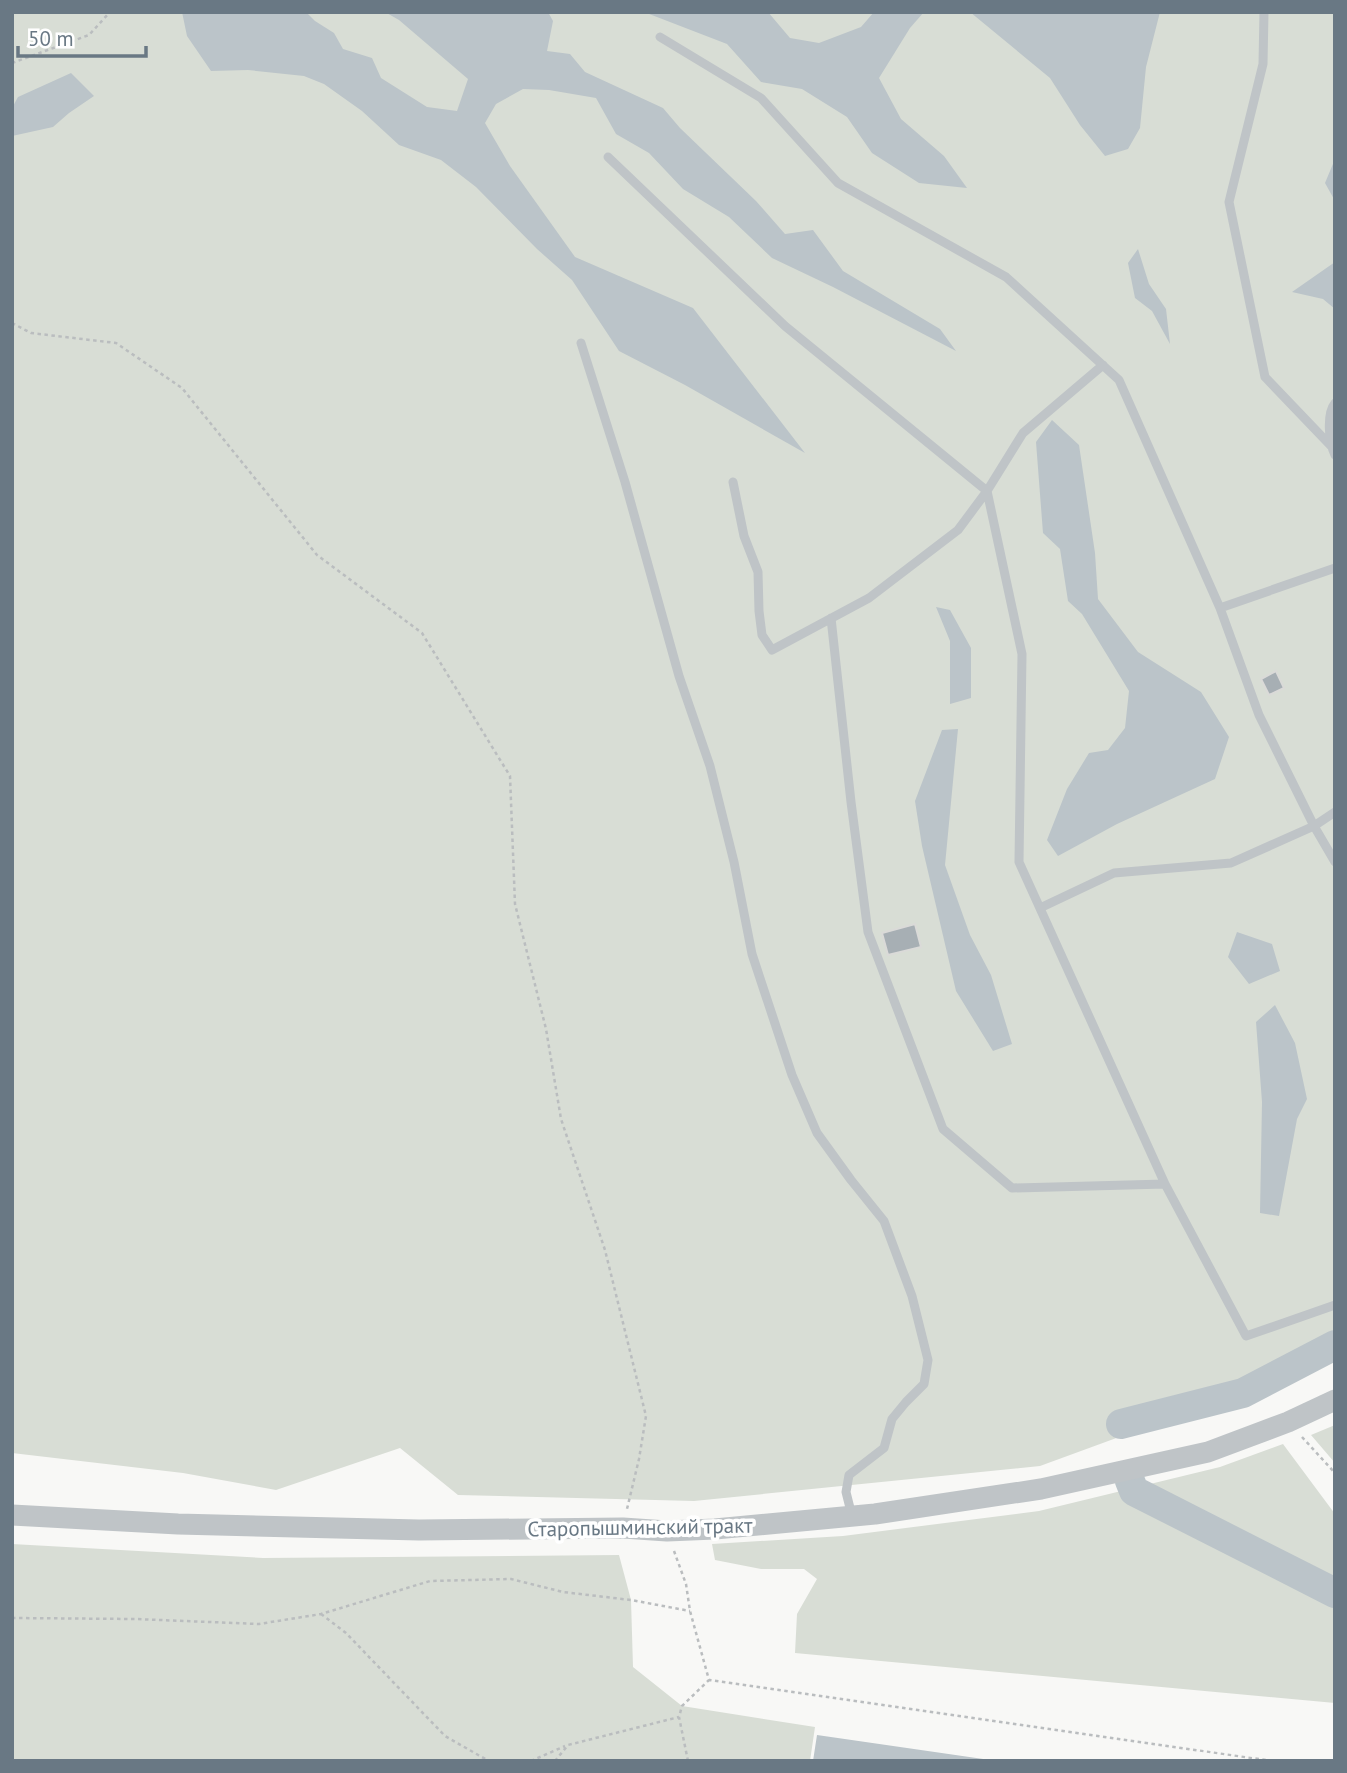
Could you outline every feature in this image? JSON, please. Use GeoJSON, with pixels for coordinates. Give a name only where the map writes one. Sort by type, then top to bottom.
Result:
{"type":"FeatureCollection","features":[{"type":"Feature","properties":{"kind":"street","name":"Старопышминский тракт"},"geometry":{"type":"LineString","coordinates":[[12,1515],[178,1524],[419,1530],[715,1529],[852,1516],[1041,1489],[1208,1452],[1288,1422],[1335,1400]]}},
{"type":"Feature","properties":{"kind":"lane"},"geometry":{"type":"LineString","coordinates":[[1264,12],[1263,64],[1229,202],[1265,377],[1333,451]]}},
{"type":"Feature","properties":{"kind":"lane"},"geometry":{"type":"LineString","coordinates":[[660,37],[761,98],[838,183],[1006,277],[1119,380],[1220,608],[1259,715],[1314,826],[1335,862]]}},
{"type":"Feature","properties":{"kind":"lane"},"geometry":{"type":"LineString","coordinates":[[608,157],[785,326],[987,491],[1022,654],[1019,862],[1165,1184],[1246,1336],[1335,1305]]}},
{"type":"Feature","properties":{"kind":"lane"},"geometry":{"type":"LineString","coordinates":[[581,342],[625,482],[679,676],[710,766],[734,863],[752,954],[792,1075],[817,1133],[884,1221],[912,1296],[928,1360],[924,1384],[892,1419],[884,1448],[849,1475],[846,1492],[852,1516]]}},
{"type":"Feature","properties":{"kind":"lane"},"geometry":{"type":"LineString","coordinates":[[733,482],[744,536],[758,572],[762,635],[772,650],[869,598],[958,530],[987,491],[1023,433],[1103,365]]}},
{"type":"Feature","properties":{"kind":"lane"},"geometry":{"type":"LineString","coordinates":[[1333,451],[1330,410],[1335,403]]}},
{"type":"Feature","properties":{"kind":"lane"},"geometry":{"type":"LineString","coordinates":[[1220,608],[1335,568]]}},
{"type":"Feature","properties":{"kind":"lane"},"geometry":{"type":"LineString","coordinates":[[831,618],[850,802],[868,932],[943,1129],[1012,1188],[1165,1184]]}},
{"type":"Feature","properties":{"kind":"lane"},"geometry":{"type":"LineString","coordinates":[[1040,908],[1114,873],[1231,863],[1314,826],[1335,812]]}},
{"type":"Feature","properties":{"kind":"path"},"geometry":{"type":"LineString","coordinates":[[12,63],[89,35],[110,12]]}},
{"type":"Feature","properties":{"kind":"path"},"geometry":{"type":"LineString","coordinates":[[12,323],[31,333],[116,343],[182,388],[317,555],[422,633],[510,776],[514,904],[546,1029],[562,1119],[606,1250],[646,1416],[623,1528]]}},
{"type":"Feature","properties":{"kind":"path"},"geometry":{"type":"LineString","coordinates":[[1288,1422],[1335,1473]]}},
{"type":"Feature","properties":{"kind":"path"},"geometry":{"type":"LineString","coordinates":[[667,1531],[686,1584],[690,1611],[709,1680]]}},
{"type":"Feature","properties":{"kind":"path"},"geometry":{"type":"LineString","coordinates":[[12,1618],[259,1624],[321,1614],[430,1581],[511,1579],[563,1592],[631,1600],[690,1611]]}},
{"type":"Feature","properties":{"kind":"path"},"geometry":{"type":"LineString","coordinates":[[321,1614],[346,1633],[445,1735],[492,1761]]}},
{"type":"Feature","properties":{"kind":"path"},"geometry":{"type":"LineString","coordinates":[[688,1761],[679,1717],[682,1706],[709,1680]]}},
{"type":"Feature","properties":{"kind":"path"},"geometry":{"type":"LineString","coordinates":[[709,1680],[1272,1761]]}},
{"type":"Feature","properties":{"kind":"path"},"geometry":{"type":"LineString","coordinates":[[531,1761],[568,1745],[679,1717]]}},
{"type":"Feature","properties":{"kind":"path"},"geometry":{"type":"LineString","coordinates":[[555,1761],[568,1745]]}},
{"type":"Feature","properties":{"kind":"shaded area"},"geometry":{"type":"Polygon","coordinates":[[[12,12],[1335,12],[1335,1358],[1040,1466],[694,1501],[458,1495],[400,1448],[276,1490],[183,1473],[12,1453],[12,12]]]}},
{"type":"Feature","properties":{"kind":"shaded area"},"geometry":{"type":"Polygon","coordinates":[[[182,12],[306,12],[334,33],[343,49],[372,58],[381,78],[427,107],[457,111],[468,79],[399,20],[385,12],[548,12],[553,21],[547,51],[570,54],[585,72],[663,108],[680,128],[756,201],[785,234],[813,230],[843,271],[940,329],[956,351],[772,258],[729,217],[683,189],[649,153],[616,134],[596,98],[549,90],[523,89],[496,104],[485,123],[510,166],[575,257],[693,308],[805,453],[619,351],[572,280],[476,187],[441,160],[399,145],[362,111],[324,84],[304,76],[248,70],[211,71],[187,36],[182,12]]]}},
{"type":"Feature","properties":{"kind":"shaded area"},"geometry":{"type":"Polygon","coordinates":[[[644,12],[768,12],[790,38],[819,43],[861,27],[874,12],[924,12],[910,28],[879,78],[901,119],[944,156],[967,188],[919,183],[872,153],[847,117],[802,89],[761,82],[727,44],[644,12]]]}},
{"type":"Feature","properties":{"kind":"shaded area"},"geometry":{"type":"Polygon","coordinates":[[[970,12],[1160,12],[1146,67],[1140,128],[1128,149],[1105,156],[1080,125],[1050,78],[970,12]]]}},
{"type":"Feature","properties":{"kind":"shaded area"},"geometry":{"type":"Polygon","coordinates":[[[71,73],[94,96],[53,127],[12,136],[12,108],[18,97],[71,73]]]}},
{"type":"Feature","properties":{"kind":"shaded area"},"geometry":{"type":"Polygon","coordinates":[[[1335,159],[1335,201],[1325,183],[1335,159]]]}},
{"type":"Feature","properties":{"kind":"shaded area"},"geometry":{"type":"Polygon","coordinates":[[[1138,249],[1149,284],[1166,309],[1170,344],[1152,311],[1135,298],[1128,263],[1138,249]]]}},
{"type":"Feature","properties":{"kind":"shaded area"},"geometry":{"type":"Polygon","coordinates":[[[1335,262],[1335,309],[1323,299],[1292,292],[1335,262]]]}},
{"type":"Feature","properties":{"kind":"shaded area"},"geometry":{"type":"Polygon","coordinates":[[[1052,420],[1079,445],[1095,553],[1098,599],[1138,652],[1201,692],[1229,737],[1215,779],[1117,824],[1058,856],[1047,840],[1067,789],[1089,753],[1108,750],[1125,728],[1129,691],[1082,614],[1068,601],[1060,549],[1043,533],[1036,442],[1052,420]]]}},
{"type":"Feature","properties":{"kind":"shaded area"},"geometry":{"type":"Polygon","coordinates":[[[936,607],[950,610],[971,648],[971,698],[950,704],[950,641],[936,607]]]}},
{"type":"Feature","properties":{"kind":"shaded area"},"geometry":{"type":"Polygon","coordinates":[[[958,729],[945,865],[970,935],[991,975],[1012,1044],[993,1051],[956,991],[922,846],[915,801],[942,730],[958,729]]]}},
{"type":"Feature","properties":{"kind":"shaded area"},"geometry":{"type":"Polygon","coordinates":[[[1237,932],[1272,944],[1280,971],[1249,984],[1228,957],[1237,932]]]}},
{"type":"Feature","properties":{"kind":"shaded area"},"geometry":{"type":"Polygon","coordinates":[[[1275,1005],[1295,1043],[1307,1099],[1297,1119],[1279,1216],[1260,1213],[1262,1102],[1256,1022],[1275,1005]]]}},
{"type":"Feature","properties":{"kind":"shaded area"},"geometry":{"type":"Polygon","coordinates":[[[1335,1425],[1335,1463],[1311,1435],[1335,1425]]]}},
{"type":"Feature","properties":{"kind":"shaded area"},"geometry":{"type":"Polygon","coordinates":[[[1283,1444],[1335,1514],[1335,1703],[795,1653],[797,1614],[817,1579],[804,1569],[761,1569],[715,1560],[712,1544],[843,1536],[1039,1511],[1220,1467],[1283,1444]]]}},
{"type":"Feature","properties":{"kind":"shaded area"},"geometry":{"type":"Polygon","coordinates":[[[12,1544],[263,1558],[619,1555],[631,1600],[633,1667],[682,1706],[815,1727],[810,1761],[12,1761],[12,1544]]]}},
{"type":"Feature","properties":{"kind":"shaded area"},"geometry":{"type":"Polygon","coordinates":[[[817,1735],[997,1761],[813,1761],[817,1735]]]}},
{"type":"Feature","properties":{"kind":"building"},"geometry":{"type":"Polygon","coordinates":[[[1276,671],[1284,688],[1269,695],[1261,679],[1276,671]]]}},
{"type":"Feature","properties":{"kind":"building"},"geometry":{"type":"Polygon","coordinates":[[[915,924],[921,947],[888,955],[882,933],[915,924]]]}},
{"type":"Feature","properties":{"kind":"waterway"},"geometry":{"type":"LineString","coordinates":[[1121,1424],[1243,1393],[1335,1345]]}},
{"type":"Feature","properties":{"kind":"waterway"},"geometry":{"type":"LineString","coordinates":[[1130,1481],[1134,1491],[1335,1593]]}}]}
